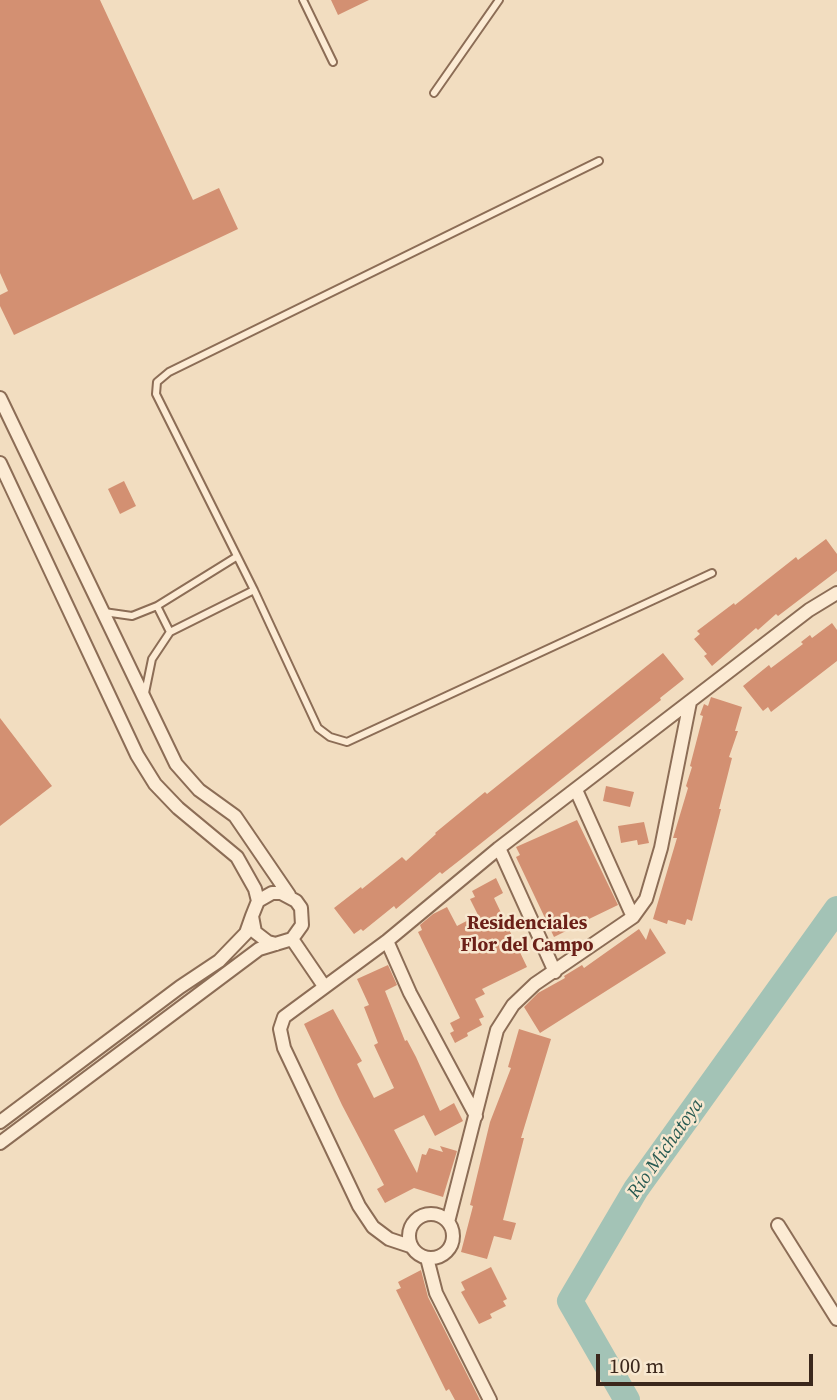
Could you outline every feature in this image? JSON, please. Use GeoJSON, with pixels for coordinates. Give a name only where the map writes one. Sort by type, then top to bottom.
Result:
{"type":"FeatureCollection","features":[{"type":"Feature","properties":{"kind":"street"},"geometry":{"type":"LineString","coordinates":[[0,398],[176,764],[200,790],[235,817],[289,895],[296,901],[303,916],[302,925],[292,939],[259,949],[0,1143]]}},
{"type":"Feature","properties":{"kind":"street"},"geometry":{"type":"LineString","coordinates":[[0,463],[137,755],[155,784],[178,808],[237,857],[258,901],[246,933],[219,961],[180,987],[0,1122]]}},
{"type":"Feature","properties":{"kind":"street"},"geometry":{"type":"LineString","coordinates":[[411,1246],[389,1239],[373,1227],[359,1206],[284,1048],[280,1029],[284,1017],[387,941],[499,848],[809,610],[837,593]]}},
{"type":"Feature","properties":{"kind":"street"},"geometry":{"type":"LineString","coordinates":[[449,1222],[436,1214],[422,1215],[409,1231],[414,1251],[427,1258],[441,1256],[450,1247],[453,1234],[449,1222],[497,1030],[513,1005],[535,984],[633,917],[646,899],[661,848],[690,702]]}},
{"type":"Feature","properties":{"kind":"street"},"geometry":{"type":"LineString","coordinates":[[576,790],[633,917]]}},
{"type":"Feature","properties":{"kind":"street"},"geometry":{"type":"LineString","coordinates":[[499,848],[555,972]]}},
{"type":"Feature","properties":{"kind":"street"},"geometry":{"type":"LineString","coordinates":[[258,901],[272,893],[289,895]]}},
{"type":"Feature","properties":{"kind":"street"},"geometry":{"type":"LineString","coordinates":[[252,916],[255,932],[268,942],[276,944]]}},
{"type":"Feature","properties":{"kind":"street"},"geometry":{"type":"LineString","coordinates":[[292,939],[324,986]]}},
{"type":"Feature","properties":{"kind":"street"},"geometry":{"type":"LineString","coordinates":[[387,941],[410,993],[476,1116]]}},
{"type":"Feature","properties":{"kind":"street"},"geometry":{"type":"LineString","coordinates":[[778,1225],[837,1319]]}},
{"type":"Feature","properties":{"kind":"street"},"geometry":{"type":"LineString","coordinates":[[427,1258],[436,1293],[490,1400]]}},
{"type":"Feature","properties":{"kind":"lane"},"geometry":{"type":"LineString","coordinates":[[303,0],[333,62]]}},
{"type":"Feature","properties":{"kind":"lane"},"geometry":{"type":"LineString","coordinates":[[434,93],[499,0]]}},
{"type":"Feature","properties":{"kind":"lane"},"geometry":{"type":"LineString","coordinates":[[600,161],[169,372],[157,382],[156,394],[254,590],[317,728],[330,737],[347,742],[712,573]]}},
{"type":"Feature","properties":{"kind":"lane"},"geometry":{"type":"LineString","coordinates":[[104,612],[132,616],[157,606],[236,557]]}},
{"type":"Feature","properties":{"kind":"lane"},"geometry":{"type":"LineString","coordinates":[[143,698],[152,659],[170,632],[254,590]]}},
{"type":"Feature","properties":{"kind":"lane"},"geometry":{"type":"LineString","coordinates":[[157,606],[170,632]]}},
{"type":"Feature","properties":{"kind":"building"},"geometry":{"type":"Polygon","coordinates":[[[0,0],[100,0],[193,200],[219,188],[238,229],[14,335],[0,306],[0,295],[8,291],[0,273],[0,0]]]}},
{"type":"Feature","properties":{"kind":"building"},"geometry":{"type":"Polygon","coordinates":[[[331,0],[369,0],[338,15],[331,0]]]}},
{"type":"Feature","properties":{"kind":"building"},"geometry":{"type":"Polygon","coordinates":[[[124,481],[136,506],[120,514],[108,489],[124,481]]]}},
{"type":"Feature","properties":{"kind":"building"},"geometry":{"type":"Polygon","coordinates":[[[826,539],[837,554],[837,571],[778,616],[776,614],[758,630],[756,628],[712,666],[704,656],[707,654],[694,639],[700,634],[697,631],[796,557],[798,560],[826,539]]]}},
{"type":"Feature","properties":{"kind":"building"},"geometry":{"type":"Polygon","coordinates":[[[832,623],[837,630],[837,661],[771,712],[768,707],[763,711],[743,686],[769,665],[771,668],[803,644],[801,642],[810,635],[812,638],[832,623]]]}},
{"type":"Feature","properties":{"kind":"building"},"geometry":{"type":"Polygon","coordinates":[[[663,653],[684,679],[660,698],[661,700],[442,874],[440,872],[396,909],[394,906],[363,931],[361,929],[354,934],[334,908],[402,857],[406,861],[485,792],[487,794],[663,653]]]}},
{"type":"Feature","properties":{"kind":"building"},"geometry":{"type":"Polygon","coordinates":[[[711,697],[742,707],[735,731],[738,731],[729,757],[732,758],[721,809],[692,921],[687,919],[685,925],[668,920],[667,924],[653,919],[677,838],[673,838],[688,788],[686,786],[692,767],[690,766],[703,716],[700,715],[704,704],[708,706],[711,697]]]}},
{"type":"Feature","properties":{"kind":"building"},"geometry":{"type":"Polygon","coordinates":[[[0,718],[52,786],[0,826],[0,718]]]}},
{"type":"Feature","properties":{"kind":"building"},"geometry":{"type":"Polygon","coordinates":[[[606,786],[634,792],[630,807],[603,801],[606,786]]]}},
{"type":"Feature","properties":{"kind":"building"},"geometry":{"type":"Polygon","coordinates":[[[577,820],[618,905],[589,919],[587,916],[554,937],[516,857],[520,855],[516,847],[577,820]]]}},
{"type":"Feature","properties":{"kind":"building"},"geometry":{"type":"Polygon","coordinates":[[[644,822],[649,843],[638,845],[637,840],[621,843],[618,826],[644,822]]]}},
{"type":"Feature","properties":{"kind":"building"},"geometry":{"type":"Polygon","coordinates":[[[496,878],[503,893],[494,898],[527,967],[482,989],[485,994],[475,999],[484,1017],[479,1019],[482,1025],[455,1043],[450,1033],[454,1031],[450,1023],[460,1018],[418,932],[422,930],[420,925],[447,907],[457,926],[478,915],[470,899],[475,897],[472,891],[496,878]]]}},
{"type":"Feature","properties":{"kind":"building"},"geometry":{"type":"Polygon","coordinates":[[[650,928],[666,953],[540,1033],[524,1007],[538,993],[582,965],[584,968],[639,929],[646,940],[650,928]]]}},
{"type":"Feature","properties":{"kind":"building"},"geometry":{"type":"Polygon","coordinates":[[[388,965],[397,985],[385,991],[405,1041],[407,1040],[416,1057],[440,1111],[454,1103],[463,1121],[435,1136],[424,1115],[394,1130],[417,1173],[422,1154],[426,1155],[429,1148],[443,1152],[440,1146],[457,1151],[443,1197],[414,1188],[385,1203],[377,1189],[384,1185],[304,1024],[333,1009],[362,1061],[357,1064],[374,1098],[394,1088],[374,1045],[378,1043],[364,1007],[369,1005],[357,979],[388,965]]]}},
{"type":"Feature","properties":{"kind":"building"},"geometry":{"type":"Polygon","coordinates":[[[519,1029],[551,1039],[521,1138],[524,1138],[503,1220],[516,1223],[511,1240],[494,1236],[487,1259],[461,1252],[490,1122],[511,1068],[508,1067],[519,1029]]]}},
{"type":"Feature","properties":{"kind":"building"},"geometry":{"type":"Polygon","coordinates":[[[491,1267],[507,1299],[503,1301],[506,1306],[490,1314],[492,1318],[479,1324],[461,1292],[465,1290],[461,1282],[491,1267]]]}},
{"type":"Feature","properties":{"kind":"building"},"geometry":{"type":"Polygon","coordinates":[[[421,1270],[428,1297],[480,1400],[455,1400],[449,1389],[446,1391],[396,1290],[401,1288],[398,1282],[421,1270]]]}},
{"type":"Feature","properties":{"kind":"waterway","name":"Río Michatoya"},"geometry":{"type":"LineString","coordinates":[[627,1400],[570,1301],[636,1189],[837,909]]}},
{"type":"Feature","properties":{"kind":"district","name":"Residenciales Flor del Campo"},"geometry":{"type":"Point","coordinates":[527,935]}}]}
